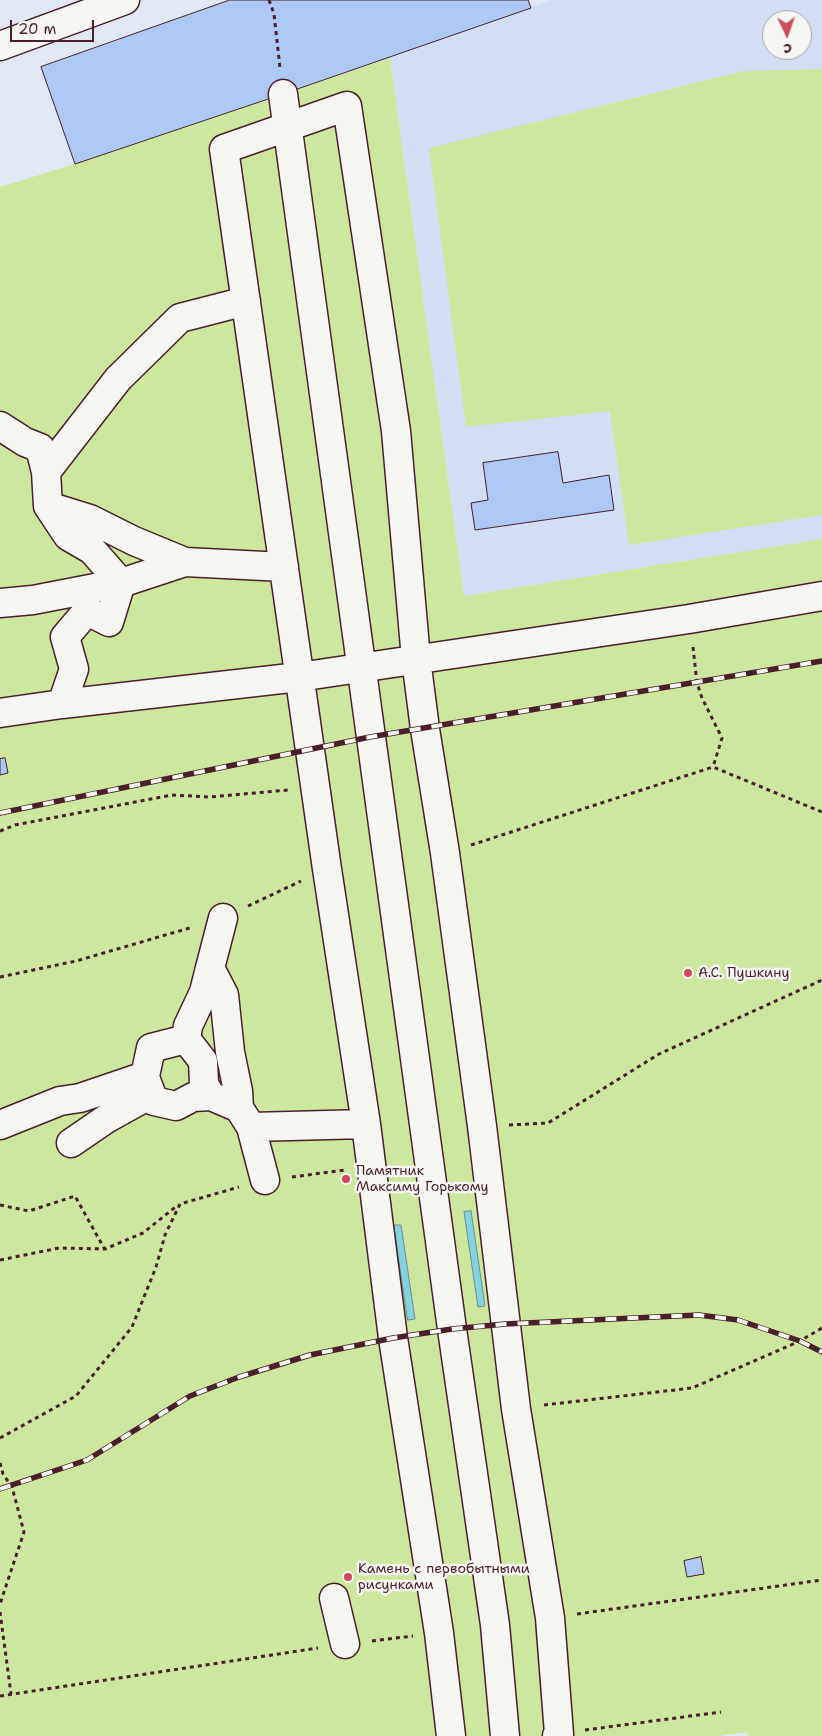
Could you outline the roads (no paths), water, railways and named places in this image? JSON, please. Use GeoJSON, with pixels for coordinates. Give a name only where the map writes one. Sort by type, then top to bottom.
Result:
{"type":"FeatureCollection","features":[{"type":"Feature","properties":{"kind":"street"},"geometry":{"type":"LineString","coordinates":[[0,46],[125,0]]}},
{"type":"Feature","properties":{"kind":"street"},"geometry":{"type":"LineString","coordinates":[[283,94],[453,1339],[495,1625],[505,1736]]}},
{"type":"Feature","properties":{"kind":"street"},"geometry":{"type":"LineString","coordinates":[[451,1736],[439,1633],[393,1338],[366,1124],[299,677],[224,149],[347,106],[396,432],[416,659],[445,853],[482,1126],[516,1409],[550,1618],[558,1735]]}},
{"type":"Feature","properties":{"kind":"street"},"geometry":{"type":"LineString","coordinates":[[46,472],[118,379],[180,318],[246,301]]}},
{"type":"Feature","properties":{"kind":"street"},"geometry":{"type":"LineString","coordinates":[[0,426],[25,442],[40,448],[46,472],[48,506],[68,536],[92,550],[121,583]]}},
{"type":"Feature","properties":{"kind":"street"},"geometry":{"type":"LineString","coordinates":[[48,506],[90,519],[185,562],[284,567]]}},
{"type":"Feature","properties":{"kind":"street"},"geometry":{"type":"LineString","coordinates":[[0,603],[33,600],[121,583],[185,562]]}},
{"type":"Feature","properties":{"kind":"street"},"geometry":{"type":"LineString","coordinates":[[62,704],[74,669],[65,637],[87,611],[109,622],[121,583]]}},
{"type":"Feature","properties":{"kind":"street"},"geometry":{"type":"LineString","coordinates":[[0,584],[33,600]]}},
{"type":"Feature","properties":{"kind":"street"},"geometry":{"type":"LineString","coordinates":[[0,713],[62,704],[299,677],[689,619],[822,596]]}},
{"type":"Feature","properties":{"kind":"street"},"geometry":{"type":"LineString","coordinates":[[223,918],[204,992],[188,1026],[186,1039],[203,1061],[204,1084],[211,1096],[245,1118],[366,1124]]}},
{"type":"Feature","properties":{"kind":"street"},"geometry":{"type":"LineString","coordinates":[[210,968],[224,995],[230,1052],[238,1091],[265,1180]]}},
{"type":"Feature","properties":{"kind":"street"},"geometry":{"type":"LineString","coordinates":[[186,1039],[151,1048],[148,1085],[154,1101],[176,1106],[193,1097],[211,1096]]}},
{"type":"Feature","properties":{"kind":"street"},"geometry":{"type":"LineString","coordinates":[[0,1125],[60,1101],[148,1085]]}},
{"type":"Feature","properties":{"kind":"street"},"geometry":{"type":"LineString","coordinates":[[71,1099],[81,1117],[81,1136],[106,1120],[148,1085]]}},
{"type":"Feature","properties":{"kind":"street"},"geometry":{"type":"LineString","coordinates":[[334,1598],[345,1644]]}},
{"type":"Feature","properties":{"kind":"water"},"geometry":{"type":"Polygon","coordinates":[[[471,1211],[485,1306],[478,1307],[464,1212],[471,1211]]]}},
{"type":"Feature","properties":{"kind":"water"},"geometry":{"type":"Polygon","coordinates":[[[394,1225],[401,1225],[415,1319],[408,1320],[394,1225]]]}},
{"type":"Feature","properties":{"kind":"railway"},"geometry":{"type":"LineString","coordinates":[[0,813],[370,737],[822,661]]}},
{"type":"Feature","properties":{"kind":"railway"},"geometry":{"type":"LineString","coordinates":[[0,1489],[87,1460],[190,1396],[239,1377],[310,1355],[393,1338],[452,1329],[505,1324],[699,1315],[738,1320],[800,1341],[822,1352]]}},
{"type":"Feature","properties":{"kind":"place","name":"А.С. Пушкину"},"geometry":{"type":"Point","coordinates":[688,973]}},
{"type":"Feature","properties":{"kind":"place","name":"Памятник Максиму Горькому"},"geometry":{"type":"Point","coordinates":[346,1179]}},
{"type":"Feature","properties":{"kind":"place","name":"Камень с первобытными рисунками"},"geometry":{"type":"Point","coordinates":[348,1577]}}]}
